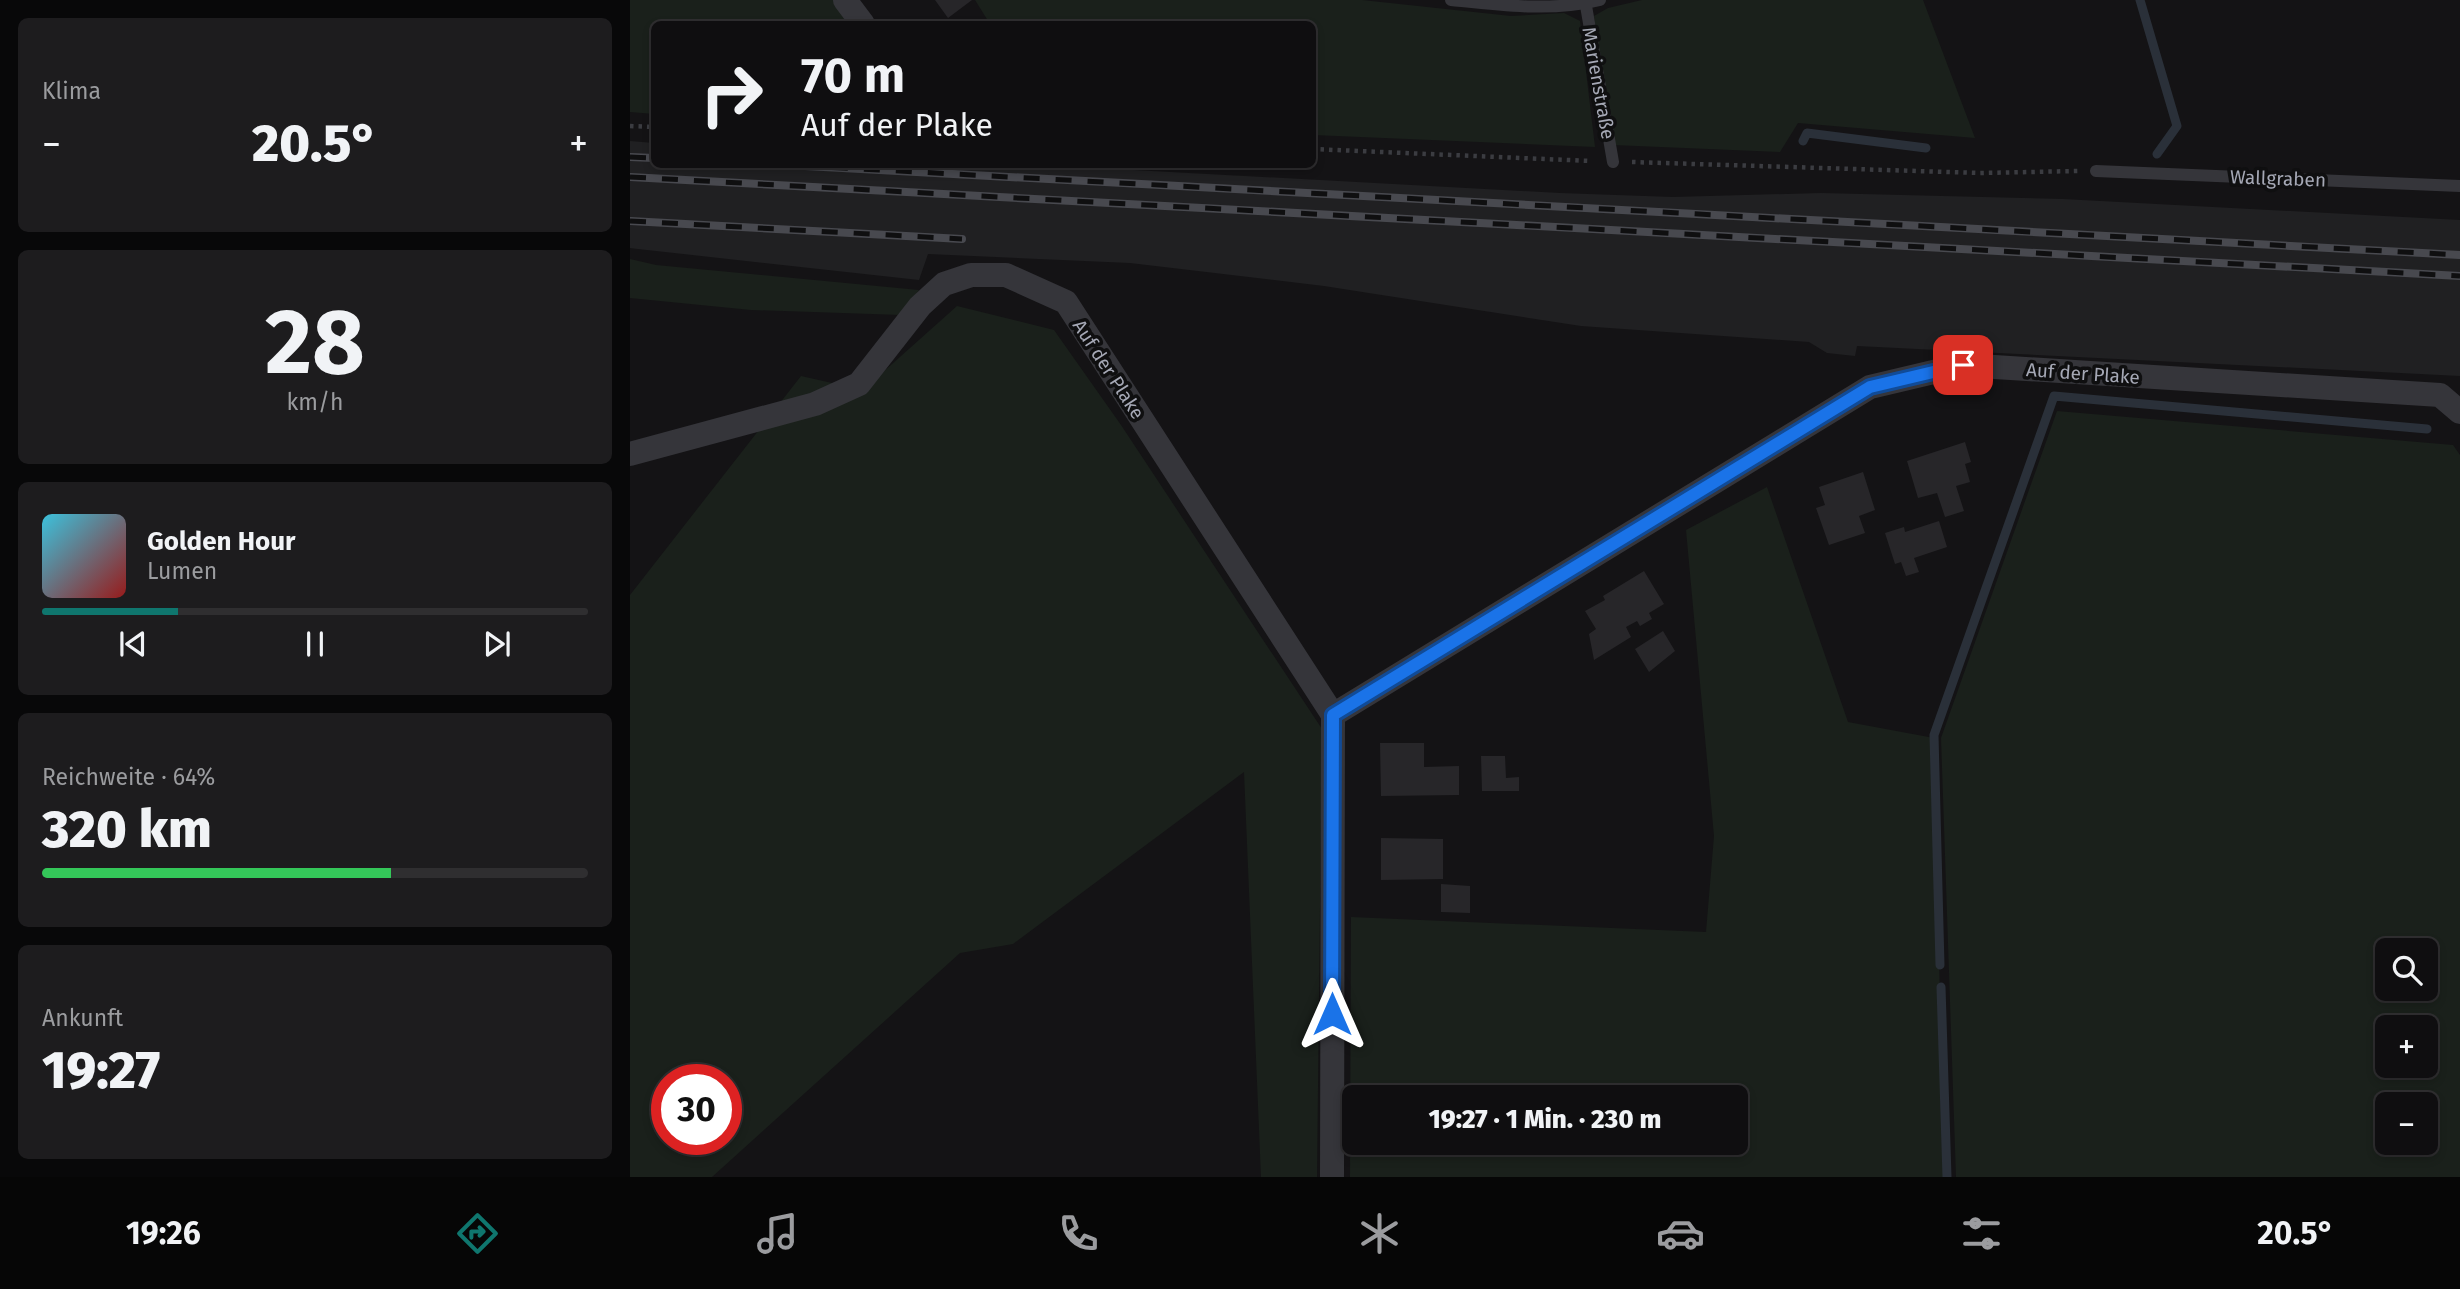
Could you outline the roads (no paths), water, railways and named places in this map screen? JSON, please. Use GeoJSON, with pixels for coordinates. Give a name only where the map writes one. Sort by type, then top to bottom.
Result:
{"type":"FeatureCollection","features":[{"type":"Feature","properties":{"kind":"street"},"geometry":{"type":"LineString","coordinates":[[845,0],[861,21]]}},
{"type":"Feature","properties":{"kind":"street","name":"Auf der Plake"},"geometry":{"type":"LineString","coordinates":[[630,454],[814,404],[859,384],[920,306],[944,284],[971,275],[1006,275],[1066,302],[1333,715],[1870,387],[1963,365],[2440,395],[2460,412]]}},
{"type":"Feature","properties":{"kind":"street"},"geometry":{"type":"LineString","coordinates":[[1332,1177],[1333,715]]}},
{"type":"Feature","properties":{"kind":"lane","name":"Marienstraße"},"geometry":{"type":"LineString","coordinates":[[1451,0],[1510,6],[1600,0]]}},
{"type":"Feature","properties":{"kind":"lane","name":"Marienstraße"},"geometry":{"type":"LineString","coordinates":[[1586,2],[1613,162]]}},
{"type":"Feature","properties":{"kind":"lane","name":"Wallgraben"},"geometry":{"type":"LineString","coordinates":[[2096,171],[2460,186]]}},
{"type":"Feature","properties":{"kind":"waterway"},"geometry":{"type":"LineString","coordinates":[[2140,0],[2177,126],[2157,154]]}},
{"type":"Feature","properties":{"kind":"waterway"},"geometry":{"type":"LineString","coordinates":[[1803,141],[1807,133],[1926,148]]}},
{"type":"Feature","properties":{"kind":"waterway"},"geometry":{"type":"LineString","coordinates":[[1940,965],[1934,735],[2054,396],[2427,429]]}},
{"type":"Feature","properties":{"kind":"waterway"},"geometry":{"type":"LineString","coordinates":[[1941,987],[1947,1177]]}},
{"type":"Feature","properties":{"kind":"railway"},"geometry":{"type":"LineString","coordinates":[[630,157],[651,158]]}},
{"type":"Feature","properties":{"kind":"railway"},"geometry":{"type":"LineString","coordinates":[[842,168],[2460,255]]}},
{"type":"Feature","properties":{"kind":"railway"},"geometry":{"type":"LineString","coordinates":[[630,177],[2460,276]]}},
{"type":"Feature","properties":{"kind":"railway"},"geometry":{"type":"LineString","coordinates":[[630,221],[962,239]]}}]}
